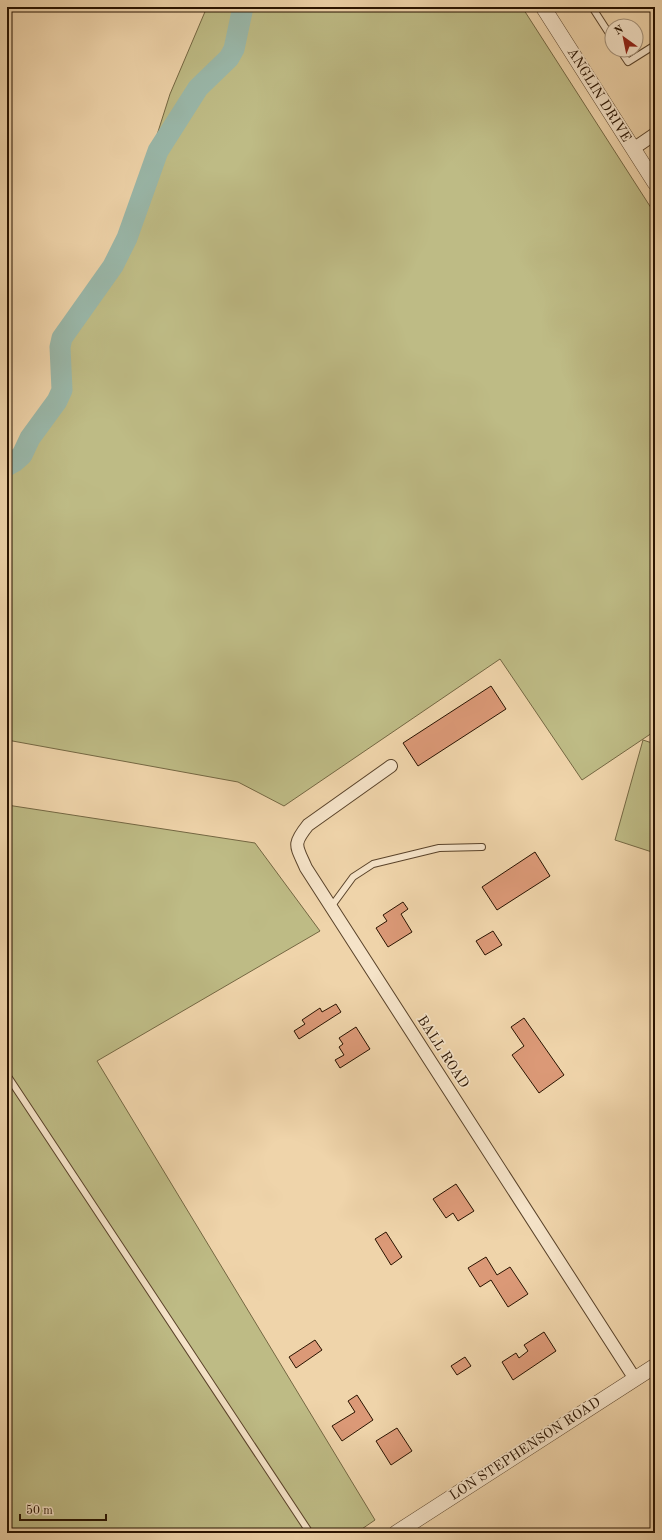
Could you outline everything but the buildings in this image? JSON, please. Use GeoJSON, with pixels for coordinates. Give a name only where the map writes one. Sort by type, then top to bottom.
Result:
{"type":"FeatureCollection","features":[{"type":"Feature","properties":{"kind":"street","name":"ANGLIN DRIVE"},"geometry":{"type":"LineString","coordinates":[[543,7],[655,183]]}},
{"type":"Feature","properties":{"kind":"street"},"geometry":{"type":"LineString","coordinates":[[633,149],[655,134]]}},
{"type":"Feature","properties":{"kind":"street","name":"BALL ROAD"},"geometry":{"type":"LineString","coordinates":[[391,766],[308,825],[298,837],[298,849],[306,868],[635,1378]]}},
{"type":"Feature","properties":{"kind":"street","name":"LON STEPHENSON ROAD"},"geometry":{"type":"LineString","coordinates":[[396,1533],[655,1366]]}},
{"type":"Feature","properties":{"kind":"lane"},"geometry":{"type":"LineString","coordinates":[[592,7],[604,26]]}},
{"type":"Feature","properties":{"kind":"lane"},"geometry":{"type":"LineString","coordinates":[[644,52],[655,45]]}},
{"type":"Feature","properties":{"kind":"lane"},"geometry":{"type":"LineString","coordinates":[[625,58],[628,62],[634,58]]}},
{"type":"Feature","properties":{"kind":"lane"},"geometry":{"type":"LineString","coordinates":[[331,907],[353,877],[373,864],[439,848],[482,847]]}},
{"type":"Feature","properties":{"kind":"lane"},"geometry":{"type":"LineString","coordinates":[[7,1075],[310,1533]]}},
{"type":"Feature","properties":{"kind":"shaded area"},"geometry":{"type":"Polygon","coordinates":[[[207,7],[522,7],[655,214],[655,731],[582,780],[500,659],[284,806],[238,782],[7,740],[7,459],[46,428],[60,405],[61,380],[55,348],[115,267],[170,94],[207,7]]]}},
{"type":"Feature","properties":{"kind":"shaded area"},"geometry":{"type":"Polygon","coordinates":[[[643,740],[655,744],[655,853],[615,840],[643,740]]]}},
{"type":"Feature","properties":{"kind":"shaded area"},"geometry":{"type":"Polygon","coordinates":[[[7,805],[255,843],[320,931],[97,1061],[375,1520],[356,1533],[7,1533],[7,805]]]}},
{"type":"Feature","properties":{"kind":"waterway"},"geometry":{"type":"LineString","coordinates":[[7,466],[22,455],[30,438],[57,401],[62,390],[60,347],[62,338],[113,266],[127,238],[158,151],[198,88],[229,58],[234,49],[243,7]]}}]}
